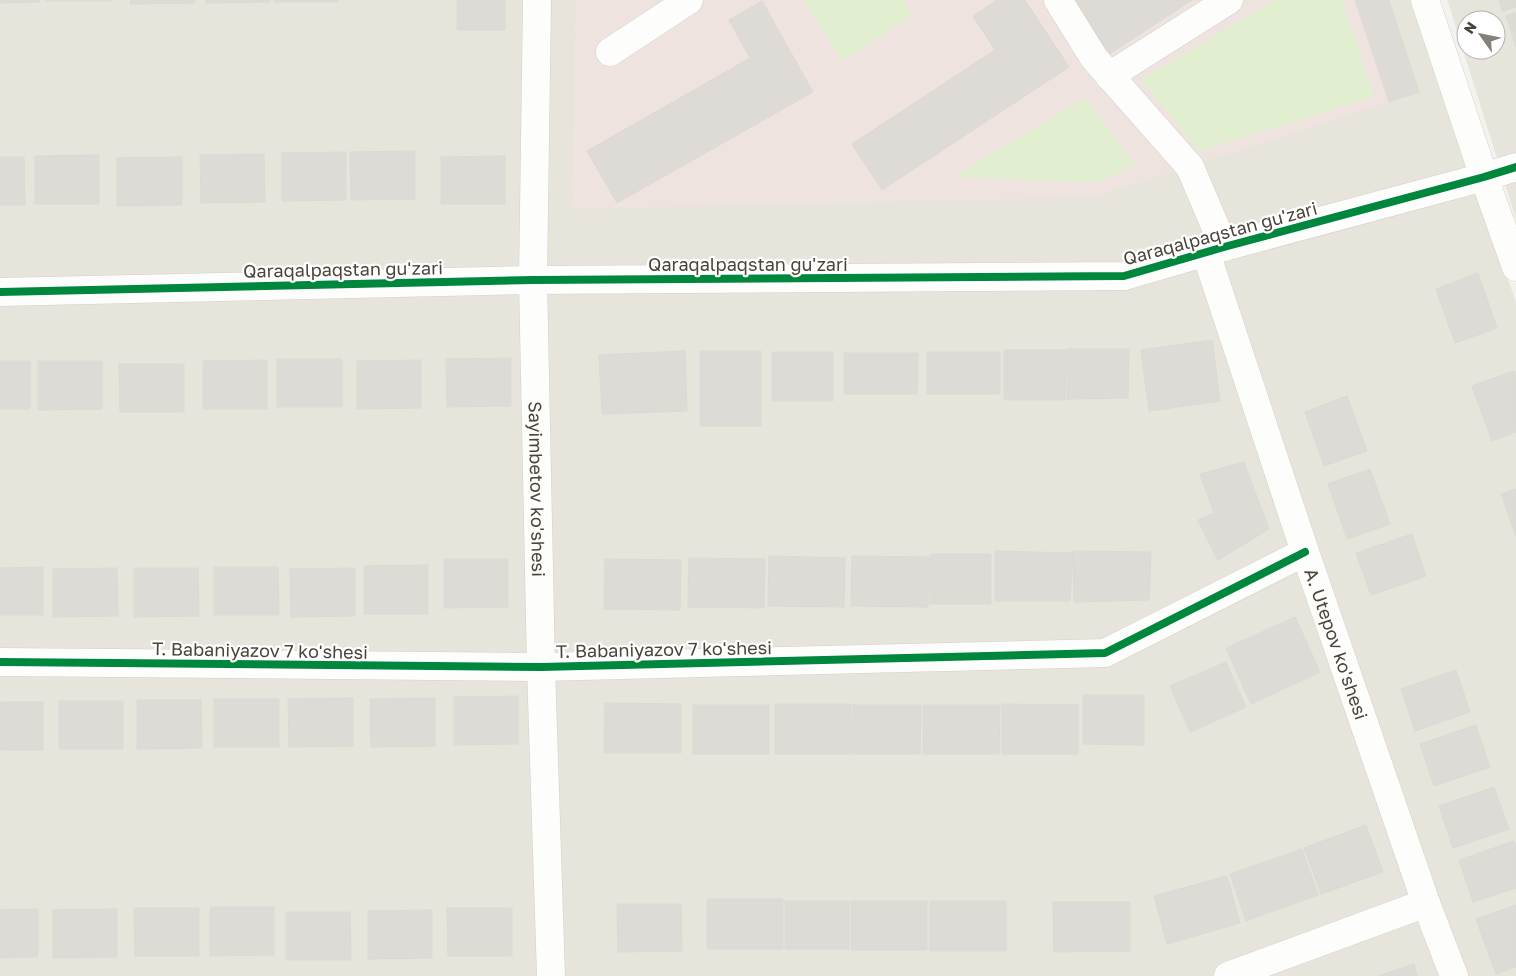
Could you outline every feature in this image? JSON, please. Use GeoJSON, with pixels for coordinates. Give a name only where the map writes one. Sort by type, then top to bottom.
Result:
{"type":"FeatureCollection","features":[{"type":"Feature","properties":{"kind":"street","name":"Sayimbetov ko'shesi"},"geometry":{"type":"LineString","coordinates":[[537,0],[533,280],[541,667],[551,976]]}},
{"type":"Feature","properties":{"kind":"street"},"geometry":{"type":"LineString","coordinates":[[610,52],[689,0]]}},
{"type":"Feature","properties":{"kind":"street","name":"A. Utepov ko'shesi"},"geometry":{"type":"LineString","coordinates":[[1058,0],[1094,58],[1190,167],[1305,552],[1426,903],[1454,976]]}},
{"type":"Feature","properties":{"kind":"street"},"geometry":{"type":"LineString","coordinates":[[1109,76],[1229,0]]}},
{"type":"Feature","properties":{"kind":"street"},"geometry":{"type":"LineString","coordinates":[[1425,0],[1516,267]]}},
{"type":"Feature","properties":{"kind":"street","name":"Qaraqalpaqstan gu'zari"},"geometry":{"type":"LineString","coordinates":[[0,292],[533,280],[1124,276],[1516,167]]}},
{"type":"Feature","properties":{"kind":"street","name":"T. Babaniyazov 7 ko'shesi"},"geometry":{"type":"LineString","coordinates":[[0,662],[541,667],[1105,653],[1305,552]]}},
{"type":"Feature","properties":{"kind":"street"},"geometry":{"type":"LineString","coordinates":[[1228,976],[1426,903]]}},
{"type":"Feature","properties":{"kind":"shaded area"},"geometry":{"type":"Polygon","coordinates":[[[0,0],[1411,0],[1447,111],[1516,302],[1516,976],[0,976],[0,0]]]}},
{"type":"Feature","properties":{"kind":"shaded area"},"geometry":{"type":"Polygon","coordinates":[[[575,0],[1355,0],[1389,102],[1095,197],[573,209],[575,0]]]}},
{"type":"Feature","properties":{"kind":"shaded area"},"geometry":{"type":"Polygon","coordinates":[[[1447,0],[1516,0],[1516,219],[1466,60],[1506,60],[1506,10],[1456,10],[1456,27],[1447,0]]]}},
{"type":"Feature","properties":{"kind":"green space"},"geometry":{"type":"Polygon","coordinates":[[[803,0],[903,0],[913,16],[842,61],[803,0]]]}},
{"type":"Feature","properties":{"kind":"green space"},"geometry":{"type":"Polygon","coordinates":[[[1275,0],[1342,0],[1374,97],[1199,151],[1141,80],[1275,0]]]}},
{"type":"Feature","properties":{"kind":"green space"},"geometry":{"type":"Polygon","coordinates":[[[1085,98],[1136,165],[1097,183],[953,177],[1085,98]]]}},
{"type":"Feature","properties":{"kind":"building"},"geometry":{"type":"Polygon","coordinates":[[[0,0],[39,0],[39,2],[0,3],[0,0]]]}},
{"type":"Feature","properties":{"kind":"building"},"geometry":{"type":"Polygon","coordinates":[[[111,0],[111,1],[46,1],[111,0]]]}},
{"type":"Feature","properties":{"kind":"building"},"geometry":{"type":"Polygon","coordinates":[[[130,0],[195,0],[195,3],[130,4],[130,0]]]}},
{"type":"Feature","properties":{"kind":"building"},"geometry":{"type":"Polygon","coordinates":[[[206,0],[270,0],[270,2],[206,3],[206,0]]]}},
{"type":"Feature","properties":{"kind":"building"},"geometry":{"type":"Polygon","coordinates":[[[274,0],[338,0],[338,2],[274,2],[274,0]]]}},
{"type":"Feature","properties":{"kind":"building"},"geometry":{"type":"Polygon","coordinates":[[[457,0],[505,0],[505,30],[457,30],[457,0]]]}},
{"type":"Feature","properties":{"kind":"building"},"geometry":{"type":"Polygon","coordinates":[[[997,0],[1025,0],[1069,67],[882,190],[852,144],[995,50],[973,16],[997,0]]]}},
{"type":"Feature","properties":{"kind":"building"},"geometry":{"type":"Polygon","coordinates":[[[1072,0],[1192,0],[1108,55],[1072,0]]]}},
{"type":"Feature","properties":{"kind":"building"},"geometry":{"type":"Polygon","coordinates":[[[1355,0],[1389,0],[1419,92],[1389,102],[1355,0]]]}},
{"type":"Feature","properties":{"kind":"building"},"geometry":{"type":"Polygon","coordinates":[[[1499,0],[1516,0],[1516,7],[1502,10],[1499,0]]]}},
{"type":"Feature","properties":{"kind":"building"},"geometry":{"type":"Polygon","coordinates":[[[762,1],[813,92],[617,203],[587,151],[750,58],[729,20],[762,1]]]}},
{"type":"Feature","properties":{"kind":"building"},"geometry":{"type":"Polygon","coordinates":[[[1516,12],[1516,47],[1506,16],[1516,12]]]}},
{"type":"Feature","properties":{"kind":"building"},"geometry":{"type":"Polygon","coordinates":[[[415,151],[415,199],[351,200],[350,152],[415,151]]]}},
{"type":"Feature","properties":{"kind":"building"},"geometry":{"type":"Polygon","coordinates":[[[346,152],[346,200],[282,201],[282,153],[346,152]]]}},
{"type":"Feature","properties":{"kind":"building"},"geometry":{"type":"Polygon","coordinates":[[[264,154],[265,202],[201,203],[200,155],[264,154]]]}},
{"type":"Feature","properties":{"kind":"building"},"geometry":{"type":"Polygon","coordinates":[[[99,155],[99,204],[35,204],[35,156],[99,155]]]}},
{"type":"Feature","properties":{"kind":"building"},"geometry":{"type":"Polygon","coordinates":[[[505,156],[505,204],[441,204],[441,157],[505,156]]]}},
{"type":"Feature","properties":{"kind":"building"},"geometry":{"type":"Polygon","coordinates":[[[0,157],[24,157],[25,205],[0,205],[0,157]]]}},
{"type":"Feature","properties":{"kind":"building"},"geometry":{"type":"Polygon","coordinates":[[[182,157],[182,205],[117,206],[117,158],[182,157]]]}},
{"type":"Feature","properties":{"kind":"building"},"geometry":{"type":"Polygon","coordinates":[[[1478,273],[1497,328],[1455,343],[1436,289],[1478,273]]]}},
{"type":"Feature","properties":{"kind":"building"},"geometry":{"type":"Polygon","coordinates":[[[1212,340],[1220,401],[1149,411],[1141,350],[1212,340]]]}},
{"type":"Feature","properties":{"kind":"building"},"geometry":{"type":"Polygon","coordinates":[[[1067,349],[1129,349],[1128,398],[1067,399],[1067,349]]]}},
{"type":"Feature","properties":{"kind":"building"},"geometry":{"type":"Polygon","coordinates":[[[1004,350],[1066,350],[1065,400],[1004,400],[1004,350]]]}},
{"type":"Feature","properties":{"kind":"building"},"geometry":{"type":"Polygon","coordinates":[[[685,351],[687,411],[602,414],[599,355],[685,351]]]}},
{"type":"Feature","properties":{"kind":"building"},"geometry":{"type":"Polygon","coordinates":[[[700,351],[761,351],[761,426],[700,426],[700,351]]]}},
{"type":"Feature","properties":{"kind":"building"},"geometry":{"type":"Polygon","coordinates":[[[772,352],[833,352],[833,401],[772,401],[772,352]]]}},
{"type":"Feature","properties":{"kind":"building"},"geometry":{"type":"Polygon","coordinates":[[[927,352],[1000,352],[1000,394],[927,394],[927,352]]]}},
{"type":"Feature","properties":{"kind":"building"},"geometry":{"type":"Polygon","coordinates":[[[844,353],[918,353],[917,394],[844,394],[844,353]]]}},
{"type":"Feature","properties":{"kind":"building"},"geometry":{"type":"Polygon","coordinates":[[[511,358],[511,406],[447,407],[446,359],[511,358]]]}},
{"type":"Feature","properties":{"kind":"building"},"geometry":{"type":"Polygon","coordinates":[[[277,359],[342,359],[342,407],[277,407],[277,359]]]}},
{"type":"Feature","properties":{"kind":"building"},"geometry":{"type":"Polygon","coordinates":[[[267,360],[267,409],[203,409],[203,361],[267,360]]]}},
{"type":"Feature","properties":{"kind":"building"},"geometry":{"type":"Polygon","coordinates":[[[421,360],[421,408],[357,409],[357,361],[421,360]]]}},
{"type":"Feature","properties":{"kind":"building"},"geometry":{"type":"Polygon","coordinates":[[[0,361],[30,361],[30,409],[0,409],[0,361]]]}},
{"type":"Feature","properties":{"kind":"building"},"geometry":{"type":"Polygon","coordinates":[[[38,361],[102,361],[102,409],[38,410],[38,361]]]}},
{"type":"Feature","properties":{"kind":"building"},"geometry":{"type":"Polygon","coordinates":[[[119,364],[184,364],[184,412],[120,412],[119,364]]]}},
{"type":"Feature","properties":{"kind":"building"},"geometry":{"type":"Polygon","coordinates":[[[1514,371],[1516,375],[1516,432],[1492,441],[1472,386],[1514,371]]]}},
{"type":"Feature","properties":{"kind":"building"},"geometry":{"type":"Polygon","coordinates":[[[1347,396],[1367,451],[1324,466],[1305,412],[1347,396]]]}},
{"type":"Feature","properties":{"kind":"building"},"geometry":{"type":"Polygon","coordinates":[[[1244,462],[1269,529],[1218,560],[1198,520],[1214,513],[1200,474],[1244,462]]]}},
{"type":"Feature","properties":{"kind":"building"},"geometry":{"type":"Polygon","coordinates":[[[1370,469],[1390,524],[1347,539],[1328,484],[1370,469]]]}},
{"type":"Feature","properties":{"kind":"building"},"geometry":{"type":"Polygon","coordinates":[[[1516,489],[1516,536],[1501,494],[1516,489]]]}},
{"type":"Feature","properties":{"kind":"building"},"geometry":{"type":"Polygon","coordinates":[[[1412,534],[1426,576],[1371,595],[1356,553],[1412,534]]]}},
{"type":"Feature","properties":{"kind":"building"},"geometry":{"type":"Polygon","coordinates":[[[995,551],[1073,553],[1070,601],[995,601],[995,551]]]}},
{"type":"Feature","properties":{"kind":"building"},"geometry":{"type":"Polygon","coordinates":[[[1073,551],[1151,552],[1149,600],[1074,602],[1073,551]]]}},
{"type":"Feature","properties":{"kind":"building"},"geometry":{"type":"Polygon","coordinates":[[[930,554],[991,554],[991,604],[930,604],[930,554]]]}},
{"type":"Feature","properties":{"kind":"building"},"geometry":{"type":"Polygon","coordinates":[[[769,556],[845,558],[844,607],[768,606],[769,556]]]}},
{"type":"Feature","properties":{"kind":"building"},"geometry":{"type":"Polygon","coordinates":[[[852,556],[929,557],[928,607],[851,606],[852,556]]]}},
{"type":"Feature","properties":{"kind":"building"},"geometry":{"type":"Polygon","coordinates":[[[689,558],[765,559],[764,608],[688,607],[689,558]]]}},
{"type":"Feature","properties":{"kind":"building"},"geometry":{"type":"Polygon","coordinates":[[[444,559],[508,559],[508,607],[444,608],[444,559]]]}},
{"type":"Feature","properties":{"kind":"building"},"geometry":{"type":"Polygon","coordinates":[[[605,559],[681,560],[680,610],[604,609],[605,559]]]}},
{"type":"Feature","properties":{"kind":"building"},"geometry":{"type":"Polygon","coordinates":[[[428,565],[428,614],[364,614],[364,566],[428,565]]]}},
{"type":"Feature","properties":{"kind":"building"},"geometry":{"type":"Polygon","coordinates":[[[43,567],[43,615],[0,615],[0,568],[43,567]]]}},
{"type":"Feature","properties":{"kind":"building"},"geometry":{"type":"Polygon","coordinates":[[[214,567],[278,567],[279,615],[214,615],[214,567]]]}},
{"type":"Feature","properties":{"kind":"building"},"geometry":{"type":"Polygon","coordinates":[[[117,568],[118,616],[53,617],[53,569],[117,568]]]}},
{"type":"Feature","properties":{"kind":"building"},"geometry":{"type":"Polygon","coordinates":[[[134,568],[198,568],[199,616],[134,617],[134,568]]]}},
{"type":"Feature","properties":{"kind":"building"},"geometry":{"type":"Polygon","coordinates":[[[355,568],[355,616],[291,617],[290,569],[355,568]]]}},
{"type":"Feature","properties":{"kind":"building"},"geometry":{"type":"Polygon","coordinates":[[[1295,617],[1320,672],[1251,704],[1226,648],[1295,617]]]}},
{"type":"Feature","properties":{"kind":"building"},"geometry":{"type":"Polygon","coordinates":[[[1226,662],[1246,707],[1190,732],[1170,686],[1226,662]]]}},
{"type":"Feature","properties":{"kind":"building"},"geometry":{"type":"Polygon","coordinates":[[[1456,670],[1470,712],[1415,731],[1401,689],[1456,670]]]}},
{"type":"Feature","properties":{"kind":"building"},"geometry":{"type":"Polygon","coordinates":[[[1083,695],[1144,695],[1144,745],[1083,744],[1083,695]]]}},
{"type":"Feature","properties":{"kind":"building"},"geometry":{"type":"Polygon","coordinates":[[[518,696],[518,744],[454,745],[454,697],[518,696]]]}},
{"type":"Feature","properties":{"kind":"building"},"geometry":{"type":"Polygon","coordinates":[[[353,698],[353,746],[289,747],[288,699],[353,698]]]}},
{"type":"Feature","properties":{"kind":"building"},"geometry":{"type":"Polygon","coordinates":[[[435,698],[435,746],[371,747],[370,699],[435,698]]]}},
{"type":"Feature","properties":{"kind":"building"},"geometry":{"type":"Polygon","coordinates":[[[214,699],[279,699],[279,747],[214,747],[214,699]]]}},
{"type":"Feature","properties":{"kind":"building"},"geometry":{"type":"Polygon","coordinates":[[[137,700],[201,700],[202,748],[137,749],[137,700]]]}},
{"type":"Feature","properties":{"kind":"building"},"geometry":{"type":"Polygon","coordinates":[[[59,701],[123,701],[123,749],[59,749],[59,701]]]}},
{"type":"Feature","properties":{"kind":"building"},"geometry":{"type":"Polygon","coordinates":[[[0,702],[43,702],[43,750],[0,750],[0,702]]]}},
{"type":"Feature","properties":{"kind":"building"},"geometry":{"type":"Polygon","coordinates":[[[605,703],[681,704],[681,753],[604,753],[605,703]]]}},
{"type":"Feature","properties":{"kind":"building"},"geometry":{"type":"Polygon","coordinates":[[[775,704],[851,704],[851,754],[775,754],[775,704]]]}},
{"type":"Feature","properties":{"kind":"building"},"geometry":{"type":"Polygon","coordinates":[[[1002,704],[1078,705],[1078,754],[1002,754],[1002,704]]]}},
{"type":"Feature","properties":{"kind":"building"},"geometry":{"type":"Polygon","coordinates":[[[693,705],[769,705],[769,754],[693,754],[693,705]]]}},
{"type":"Feature","properties":{"kind":"building"},"geometry":{"type":"Polygon","coordinates":[[[853,705],[921,705],[920,754],[852,754],[853,705]]]}},
{"type":"Feature","properties":{"kind":"building"},"geometry":{"type":"Polygon","coordinates":[[[923,705],[1000,705],[999,754],[923,754],[923,705]]]}},
{"type":"Feature","properties":{"kind":"building"},"geometry":{"type":"Polygon","coordinates":[[[1476,725],[1490,767],[1434,786],[1420,744],[1476,725]]]}},
{"type":"Feature","properties":{"kind":"building"},"geometry":{"type":"Polygon","coordinates":[[[1494,787],[1509,829],[1453,848],[1439,806],[1494,787]]]}},
{"type":"Feature","properties":{"kind":"building"},"geometry":{"type":"Polygon","coordinates":[[[1366,825],[1383,872],[1321,894],[1304,848],[1366,825]]]}},
{"type":"Feature","properties":{"kind":"building"},"geometry":{"type":"Polygon","coordinates":[[[1514,841],[1516,847],[1516,888],[1473,902],[1459,860],[1514,841]]]}},
{"type":"Feature","properties":{"kind":"building"},"geometry":{"type":"Polygon","coordinates":[[[1302,849],[1318,895],[1246,921],[1230,874],[1302,849]]]}},
{"type":"Feature","properties":{"kind":"building"},"geometry":{"type":"Polygon","coordinates":[[[1227,876],[1240,923],[1167,944],[1154,896],[1227,876]]]}},
{"type":"Feature","properties":{"kind":"building"},"geometry":{"type":"Polygon","coordinates":[[[707,899],[783,899],[783,949],[707,949],[707,899]]]}},
{"type":"Feature","properties":{"kind":"building"},"geometry":{"type":"Polygon","coordinates":[[[785,901],[849,901],[849,949],[785,949],[785,901]]]}},
{"type":"Feature","properties":{"kind":"building"},"geometry":{"type":"Polygon","coordinates":[[[851,901],[927,901],[927,950],[851,950],[851,901]]]}},
{"type":"Feature","properties":{"kind":"building"},"geometry":{"type":"Polygon","coordinates":[[[930,901],[1006,901],[1006,951],[930,951],[930,901]]]}},
{"type":"Feature","properties":{"kind":"building"},"geometry":{"type":"Polygon","coordinates":[[[1053,902],[1130,902],[1130,951],[1054,952],[1053,902]]]}},
{"type":"Feature","properties":{"kind":"building"},"geometry":{"type":"Polygon","coordinates":[[[617,904],[681,904],[682,951],[618,952],[617,904]]]}},
{"type":"Feature","properties":{"kind":"building"},"geometry":{"type":"Polygon","coordinates":[[[1516,905],[1516,967],[1496,974],[1476,919],[1516,905]]]}},
{"type":"Feature","properties":{"kind":"building"},"geometry":{"type":"Polygon","coordinates":[[[210,907],[274,907],[274,955],[210,956],[210,907]]]}},
{"type":"Feature","properties":{"kind":"building"},"geometry":{"type":"Polygon","coordinates":[[[134,908],[199,908],[199,956],[135,956],[134,908]]]}},
{"type":"Feature","properties":{"kind":"building"},"geometry":{"type":"Polygon","coordinates":[[[447,908],[512,908],[512,956],[448,956],[447,908]]]}},
{"type":"Feature","properties":{"kind":"building"},"geometry":{"type":"Polygon","coordinates":[[[38,909],[38,957],[0,958],[0,910],[38,909]]]}},
{"type":"Feature","properties":{"kind":"building"},"geometry":{"type":"Polygon","coordinates":[[[117,909],[117,957],[53,958],[53,910],[117,909]]]}},
{"type":"Feature","properties":{"kind":"building"},"geometry":{"type":"Polygon","coordinates":[[[432,910],[432,958],[368,959],[368,911],[432,910]]]}},
{"type":"Feature","properties":{"kind":"building"},"geometry":{"type":"Polygon","coordinates":[[[286,912],[350,912],[351,960],[286,960],[286,912]]]}},
{"type":"Feature","properties":{"kind":"building"},"geometry":{"type":"Polygon","coordinates":[[[1414,964],[1417,976],[1378,976],[1414,964]]]}},
{"type":"Feature","properties":{"kind":"cycle path"},"geometry":{"type":"LineString","coordinates":[[0,292],[533,280],[1124,276],[1516,167]]}},
{"type":"Feature","properties":{"kind":"cycle path"},"geometry":{"type":"LineString","coordinates":[[0,662],[541,667],[1105,653],[1305,552]]}}]}
